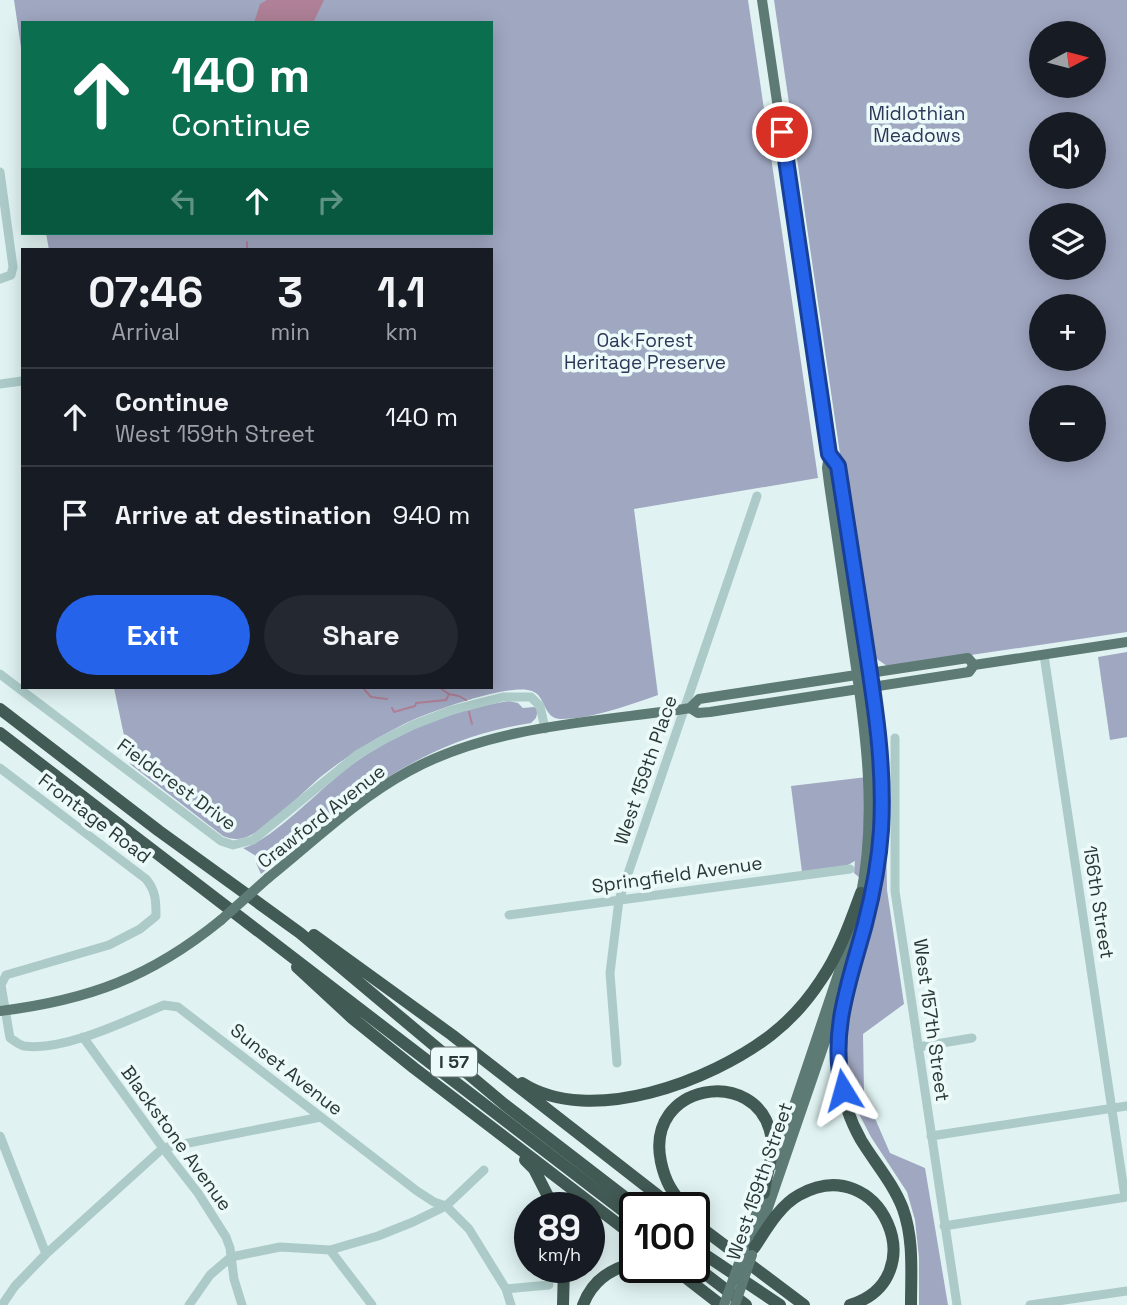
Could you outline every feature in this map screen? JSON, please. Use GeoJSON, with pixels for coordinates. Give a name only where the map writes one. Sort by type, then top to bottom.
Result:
{"type":"FeatureCollection","features":[{"type":"Feature","properties":{"kind":"highway","name":"I 57"},"geometry":{"type":"LineString","coordinates":[[0,709],[159,831],[300,933],[504,1104],[619,1193]]}},
{"type":"Feature","properties":{"kind":"highway","name":"I 57"},"geometry":{"type":"LineString","coordinates":[[0,733],[619,1208]]}},
{"type":"Feature","properties":{"kind":"highway"},"geometry":{"type":"LineString","coordinates":[[474,1052],[529,1087],[558,1098],[591,1101],[623,1098],[702,1075],[736,1059],[772,1034],[799,1007],[821,980],[861,894]]}},
{"type":"Feature","properties":{"kind":"highway"},"geometry":{"type":"LineString","coordinates":[[272,912],[310,933],[474,1052],[653,1192]]}},
{"type":"Feature","properties":{"kind":"highway"},"geometry":{"type":"LineString","coordinates":[[285,950],[302,974],[352,1018],[619,1225]]}},
{"type":"Feature","properties":{"kind":"highway"},"geometry":{"type":"LineString","coordinates":[[851,967],[839,1019],[838,1072],[852,1121],[861,1140],[894,1189],[906,1221],[911,1250],[911,1305]]}},
{"type":"Feature","properties":{"kind":"highway"},"geometry":{"type":"LineString","coordinates":[[673,1192],[667,1185],[658,1139],[664,1119],[676,1106],[694,1095],[731,1091],[748,1100],[760,1111],[768,1125],[772,1142],[764,1193]]}},
{"type":"Feature","properties":{"kind":"highway"},"geometry":{"type":"LineString","coordinates":[[478,1117],[534,1169],[546,1192]]}},
{"type":"Feature","properties":{"kind":"highway"},"geometry":{"type":"LineString","coordinates":[[750,1251],[775,1217],[797,1195],[828,1185],[850,1187],[870,1198],[884,1213],[893,1235],[894,1257],[887,1277],[878,1289],[861,1302],[850,1305]]}},
{"type":"Feature","properties":{"kind":"highway"},"geometry":{"type":"LineString","coordinates":[[710,1233],[713,1236]]}},
{"type":"Feature","properties":{"kind":"highway"},"geometry":{"type":"LineString","coordinates":[[710,1234],[804,1305]]}},
{"type":"Feature","properties":{"kind":"highway"},"geometry":{"type":"LineString","coordinates":[[710,1258],[780,1305]]}},
{"type":"Feature","properties":{"kind":"highway"},"geometry":{"type":"LineString","coordinates":[[583,1305],[598,1280],[619,1267]]}},
{"type":"Feature","properties":{"kind":"highway"},"geometry":{"type":"LineString","coordinates":[[710,1277],[746,1305]]}},
{"type":"Feature","properties":{"kind":"highway"},"geometry":{"type":"LineString","coordinates":[[564,1283],[564,1305]]}},
{"type":"Feature","properties":{"kind":"highway"},"geometry":{"type":"LineString","coordinates":[[690,1283],[722,1305]]}},
{"type":"Feature","properties":{"kind":"highway"},"geometry":{"type":"LineString","coordinates":[[692,1283],[699,1289]]}},
{"type":"Feature","properties":{"kind":"highway"},"geometry":{"type":"LineString","coordinates":[[790,1294],[817,1305]]}},
{"type":"Feature","properties":{"kind":"main road","name":"West 159th Street"},"geometry":{"type":"LineString","coordinates":[[735,1305],[764,1193],[848,947],[861,894],[867,852],[869,770],[829,484],[829,454],[762,0]]}},
{"type":"Feature","properties":{"kind":"main road","name":"West 159th Street"},"geometry":{"type":"LineString","coordinates":[[722,1305],[750,1251],[851,967],[873,890],[880,838],[881,763],[873,687],[838,466],[829,454]]}},
{"type":"Feature","properties":{"kind":"main road","name":"Crawford Avenue"},"geometry":{"type":"LineString","coordinates":[[974,665],[1127,642]]}},
{"type":"Feature","properties":{"kind":"main road","name":"Crawford Avenue"},"geometry":{"type":"LineString","coordinates":[[687,709],[699,699],[857,674],[968,658],[974,665]]}},
{"type":"Feature","properties":{"kind":"main road","name":"Crawford Avenue"},"geometry":{"type":"LineString","coordinates":[[3,1011],[58,1002],[132,978],[194,942],[376,791],[410,770],[447,754],[496,739],[545,729],[687,709],[698,713],[873,687],[970,672],[974,665]]}},
{"type":"Feature","properties":{"kind":"street"},"geometry":{"type":"LineString","coordinates":[[0,172],[13,267],[10,275],[0,279]]}},
{"type":"Feature","properties":{"kind":"street"},"geometry":{"type":"LineString","coordinates":[[0,384],[21,381]]}},
{"type":"Feature","properties":{"kind":"street","name":"West 159th Place"},"geometry":{"type":"LineString","coordinates":[[617,1063],[610,973],[619,900],[687,709],[757,496]]}},
{"type":"Feature","properties":{"kind":"street","name":"156th Street"},"geometry":{"type":"LineString","coordinates":[[1044,655],[1126,1197]]}},
{"type":"Feature","properties":{"kind":"street","name":"Fieldcrest Drive"},"geometry":{"type":"LineString","coordinates":[[0,674],[221,841],[233,845],[253,840],[357,755],[413,725],[452,710],[503,696],[531,697],[540,706],[545,729]]}},
{"type":"Feature","properties":{"kind":"street","name":"West 157th Street"},"geometry":{"type":"LineString","coordinates":[[895,738],[895,891],[957,1305]]}},
{"type":"Feature","properties":{"kind":"street","name":"Frontage Road"},"geometry":{"type":"LineString","coordinates":[[0,768],[146,879],[154,889],[156,900],[156,916],[140,929],[109,945],[6,975],[1,985],[3,1011]]}},
{"type":"Feature","properties":{"kind":"street","name":"Springfield Avenue"},"geometry":{"type":"LineString","coordinates":[[509,915],[850,869]]}},
{"type":"Feature","properties":{"kind":"street","name":"Sunset Avenue"},"geometry":{"type":"LineString","coordinates":[[3,1011],[10,1038],[22,1046],[45,1045],[83,1037],[164,1006],[178,1007],[417,1191],[446,1206],[469,1229],[506,1289],[511,1305]]}},
{"type":"Feature","properties":{"kind":"street","name":"Blackstone Avenue"},"geometry":{"type":"LineString","coordinates":[[83,1037],[198,1192],[226,1237],[242,1305]]}},
{"type":"Feature","properties":{"kind":"street"},"geometry":{"type":"LineString","coordinates":[[918,1047],[972,1038]]}},
{"type":"Feature","properties":{"kind":"street"},"geometry":{"type":"LineString","coordinates":[[931,1136],[1127,1107]]}},
{"type":"Feature","properties":{"kind":"street"},"geometry":{"type":"LineString","coordinates":[[2,1305],[15,1286],[46,1254],[163,1148],[321,1117]]}},
{"type":"Feature","properties":{"kind":"street"},"geometry":{"type":"LineString","coordinates":[[0,1136],[46,1254]]}},
{"type":"Feature","properties":{"kind":"street"},"geometry":{"type":"LineString","coordinates":[[189,1305],[210,1275],[232,1257],[280,1247],[330,1250],[413,1222],[446,1206],[484,1170]]}},
{"type":"Feature","properties":{"kind":"street"},"geometry":{"type":"LineString","coordinates":[[944,1226],[1126,1197]]}},
{"type":"Feature","properties":{"kind":"street"},"geometry":{"type":"LineString","coordinates":[[330,1250],[372,1305]]}},
{"type":"Feature","properties":{"kind":"street"},"geometry":{"type":"LineString","coordinates":[[506,1289],[549,1284]]}},
{"type":"Feature","properties":{"kind":"street"},"geometry":{"type":"LineString","coordinates":[[1030,1305],[1127,1291]]}},
{"type":"Feature","properties":{"kind":"green space","name":"Oak Forest Heritage Preserve"},"geometry":{"type":"Polygon","coordinates":[[[14,0],[748,0],[818,478],[634,509],[658,695],[610,711],[560,719],[550,715],[537,694],[521,689],[449,706],[404,724],[362,747],[323,775],[268,824],[240,839],[223,836],[130,764],[114,689],[493,689],[493,248],[49,248],[46,235],[493,235],[493,21],[21,21],[21,47],[14,0]]]}},
{"type":"Feature","properties":{"kind":"green space","name":"Midlothian Meadows"},"geometry":{"type":"Polygon","coordinates":[[[774,0],[1127,0],[1127,632],[897,666],[887,666],[874,657],[840,454],[774,0]]]}},
{"type":"Feature","properties":{"kind":"green space"},"geometry":{"type":"Polygon","coordinates":[[[1127,652],[1127,737],[1110,740],[1098,657],[1127,652]]]}},
{"type":"Feature","properties":{"kind":"green space"},"geometry":{"type":"Polygon","coordinates":[[[509,701],[518,703],[523,708],[538,709],[536,718],[531,723],[490,731],[453,744],[418,760],[355,800],[261,874],[256,856],[243,848],[279,827],[341,773],[379,747],[442,718],[509,701]]]}},
{"type":"Feature","properties":{"kind":"green space"},"geometry":{"type":"Polygon","coordinates":[[[867,777],[861,879],[854,873],[855,861],[846,866],[802,872],[791,786],[867,777]]]}},
{"type":"Feature","properties":{"kind":"green space"},"geometry":{"type":"Polygon","coordinates":[[[886,830],[887,890],[904,1004],[863,1034],[864,1093],[890,1153],[925,1168],[948,1305],[919,1305],[919,1258],[915,1220],[907,1192],[871,1137],[857,1110],[844,1043],[845,1023],[873,917],[886,830]]]}},
{"type":"Feature","properties":{"kind":"shaded area"},"geometry":{"type":"Polygon","coordinates":[[[267,0],[324,0],[314,21],[255,21],[260,4],[267,0]]]}},
{"type":"Feature","properties":{"kind":"waterway"},"geometry":{"type":"LineString","coordinates":[[247,242],[247,248]]}},
{"type":"Feature","properties":{"kind":"waterway"},"geometry":{"type":"LineString","coordinates":[[364,689],[371,697],[387,699]]}},
{"type":"Feature","properties":{"kind":"waterway"},"geometry":{"type":"LineString","coordinates":[[442,689],[466,700]]}},
{"type":"Feature","properties":{"kind":"waterway"},"geometry":{"type":"LineString","coordinates":[[392,708],[394,712],[415,706],[416,703],[446,700],[449,694]]}},
{"type":"Feature","properties":{"kind":"waterway"},"geometry":{"type":"LineString","coordinates":[[469,712],[472,724]]}},
{"type":"Feature","properties":{"kind":"route"},"geometry":{"type":"LineString","coordinates":[[782,132],[829,454],[838,466],[875,698],[881,763],[881,828],[873,890],[839,1019],[838,1072],[843,1090]]}}]}
